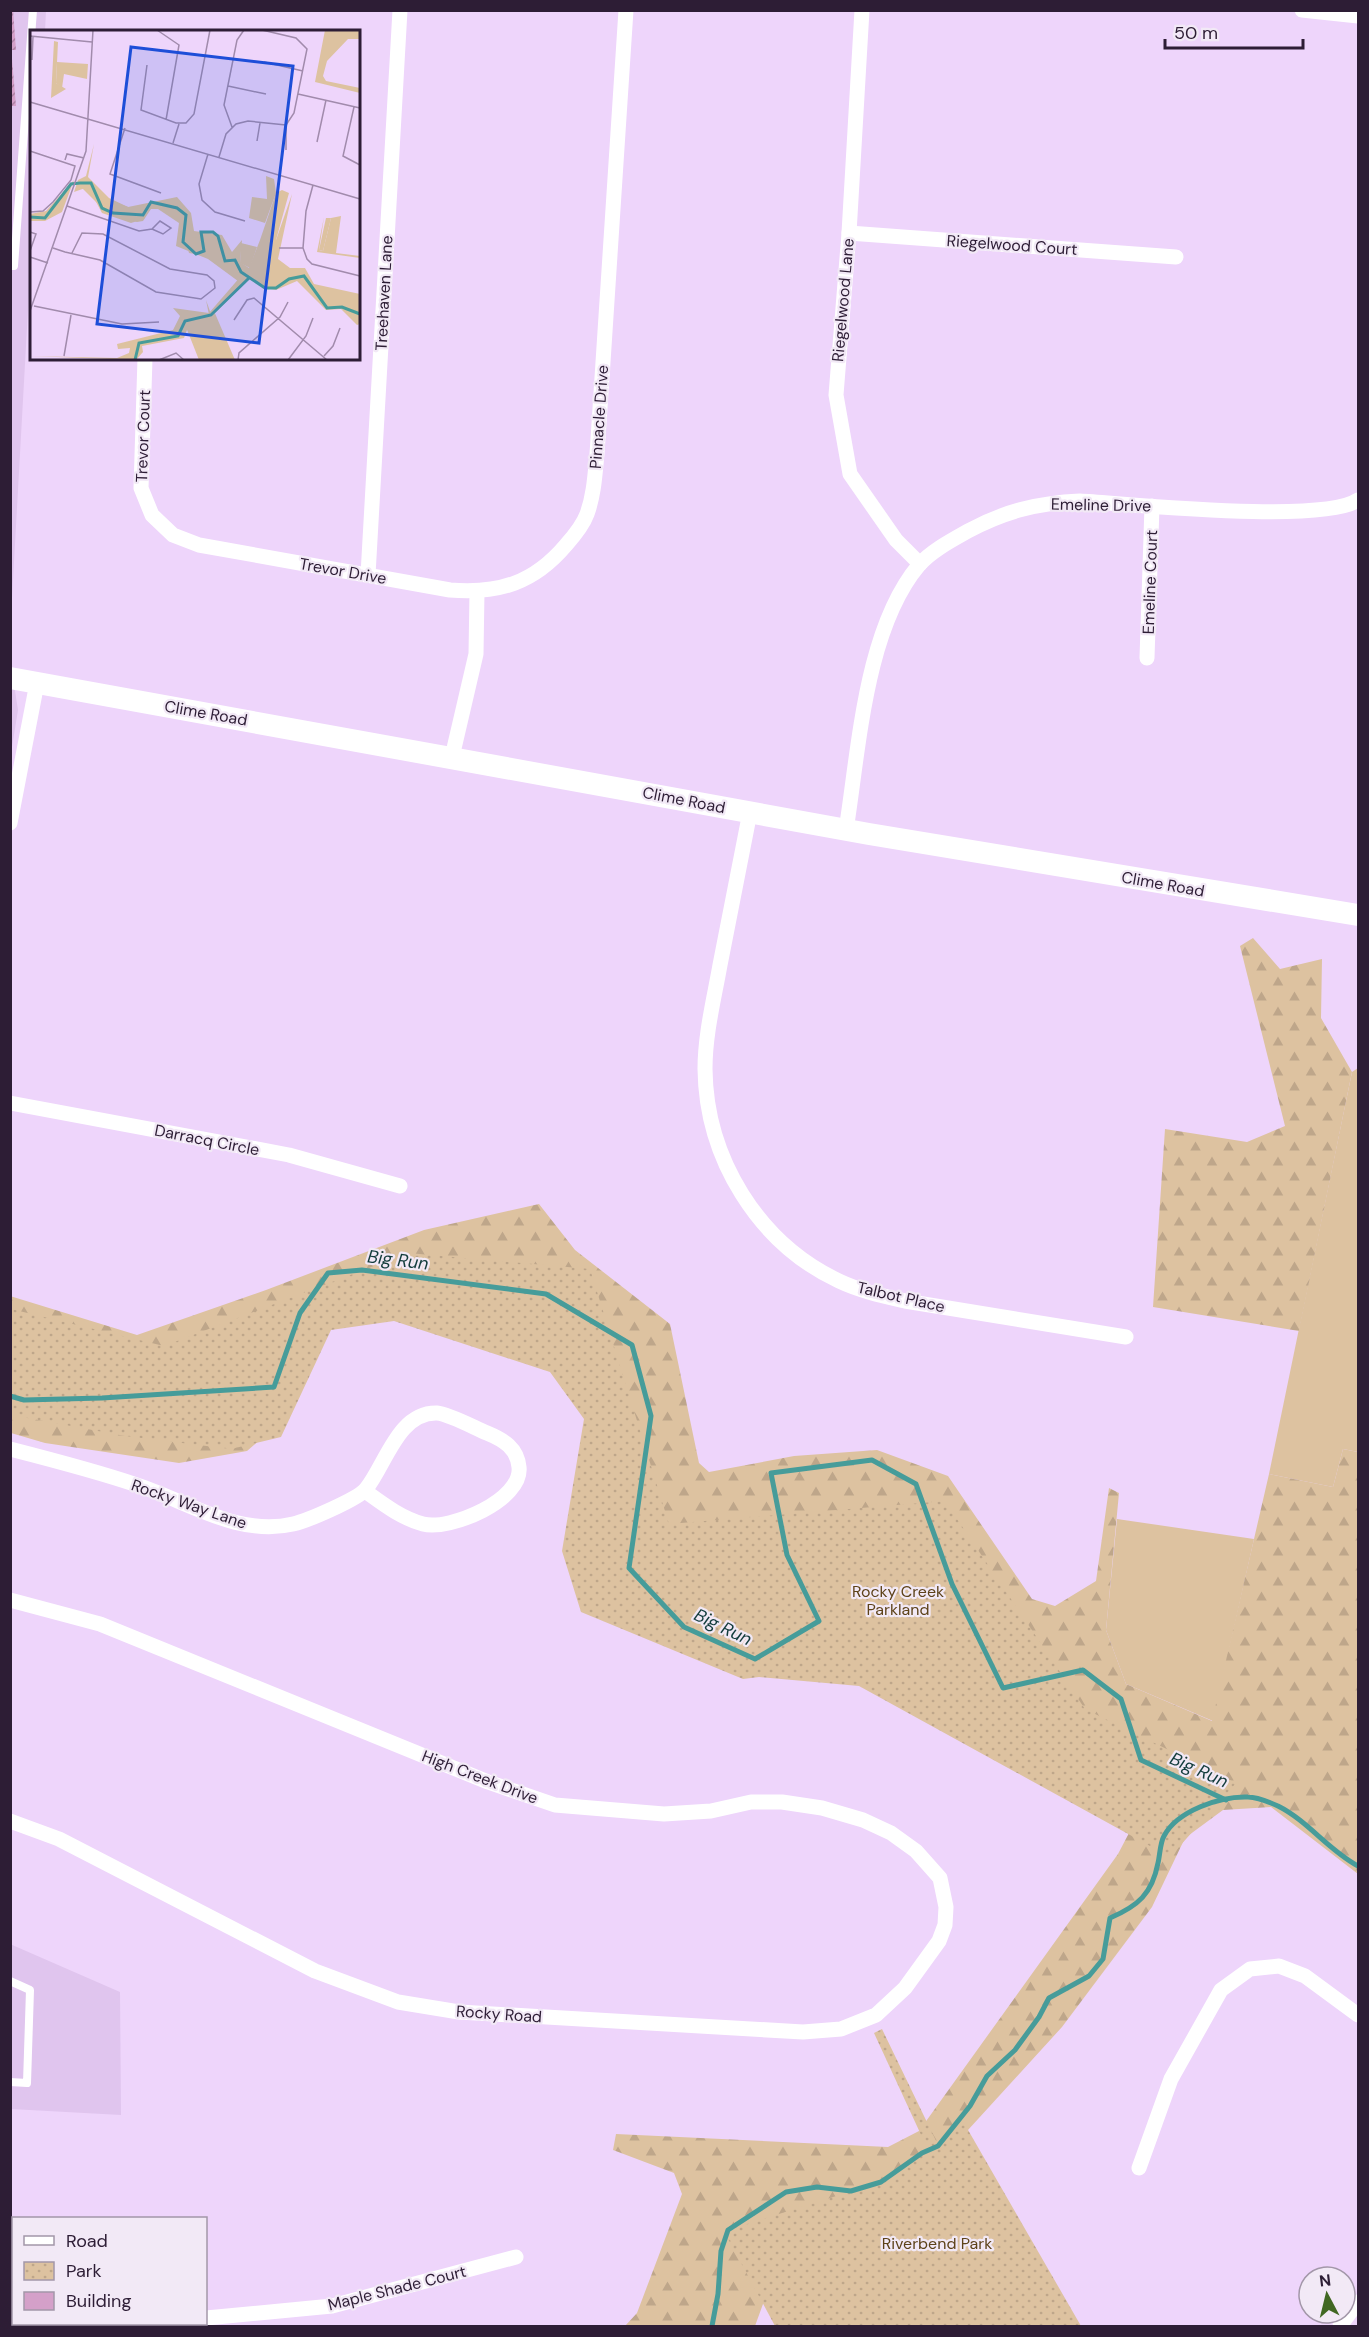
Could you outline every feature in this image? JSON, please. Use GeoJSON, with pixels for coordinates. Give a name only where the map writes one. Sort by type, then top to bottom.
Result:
{"type":"FeatureCollection","features":[{"type":"Feature","properties":{"kind":"main road","name":"Clime Road"},"geometry":{"type":"LineString","coordinates":[[10,678],[846,830],[1359,915]]}},
{"type":"Feature","properties":{"kind":"street","name":"Treehaven Lane"},"geometry":{"type":"LineString","coordinates":[[368,575],[400,10]]}},
{"type":"Feature","properties":{"kind":"street","name":"Pinnacle Drive"},"geometry":{"type":"LineString","coordinates":[[477,592],[506,587],[533,576],[555,558],[586,517],[592,497],[597,454],[626,10]]}},
{"type":"Feature","properties":{"kind":"street","name":"Riegelwood Lane"},"geometry":{"type":"LineString","coordinates":[[861,10],[849,233],[836,395],[850,474],[896,540],[920,564]]}},
{"type":"Feature","properties":{"kind":"street"},"geometry":{"type":"LineString","coordinates":[[1302,10],[1359,16]]}},
{"type":"Feature","properties":{"kind":"street","name":"Riegelwood Court"},"geometry":{"type":"LineString","coordinates":[[849,233],[1176,257]]}},
{"type":"Feature","properties":{"kind":"street","name":"Trevor Court"},"geometry":{"type":"LineString","coordinates":[[145,360],[141,488],[152,515],[173,535],[210,547]]}},
{"type":"Feature","properties":{"kind":"street","name":"Emeline Drive"},"geometry":{"type":"LineString","coordinates":[[846,830],[871,667],[900,595],[920,564],[953,539],[994,517],[1026,506],[1080,501],[1152,506],[1314,511],[1351,505],[1359,500]]}},
{"type":"Feature","properties":{"kind":"street","name":"Emeline Court"},"geometry":{"type":"LineString","coordinates":[[1147,658],[1152,506]]}},
{"type":"Feature","properties":{"kind":"street","name":"Trevor Drive"},"geometry":{"type":"LineString","coordinates":[[210,547],[477,592]]}},
{"type":"Feature","properties":{"kind":"street"},"geometry":{"type":"LineString","coordinates":[[452,757],[476,654],[477,592]]}},
{"type":"Feature","properties":{"kind":"street"},"geometry":{"type":"LineString","coordinates":[[10,823],[37,683]]}},
{"type":"Feature","properties":{"kind":"street","name":"Talbot Place"},"geometry":{"type":"LineString","coordinates":[[750,812],[711,1014],[705,1070],[715,1135],[727,1169],[747,1203],[772,1236],[806,1262],[839,1281],[870,1293],[905,1301],[1126,1337]]}},
{"type":"Feature","properties":{"kind":"street","name":"Darracq Circle"},"geometry":{"type":"LineString","coordinates":[[10,1103],[289,1155],[400,1186]]}},
{"type":"Feature","properties":{"kind":"street"},"geometry":{"type":"LineString","coordinates":[[438,1413],[503,1440],[515,1452],[520,1469],[516,1486],[504,1499],[455,1522],[426,1525],[398,1514],[364,1491],[399,1435],[416,1418],[438,1413]]}},
{"type":"Feature","properties":{"kind":"street","name":"Rocky Way Lane"},"geometry":{"type":"LineString","coordinates":[[10,1449],[139,1485],[212,1515],[258,1528],[293,1524],[364,1491]]}},
{"type":"Feature","properties":{"kind":"street","name":"High Creek Drive"},"geometry":{"type":"LineString","coordinates":[[10,1600],[100,1624],[488,1782],[555,1805],[664,1814],[711,1811],[751,1802],[782,1802],[822,1808],[863,1820],[891,1833],[916,1851],[940,1878],[943,1891]]}},
{"type":"Feature","properties":{"kind":"street","name":"Rocky Road"},"geometry":{"type":"LineString","coordinates":[[10,1821],[70,1844],[315,1971],[398,2002],[459,2012],[802,2032],[841,2029],[876,2015],[905,1988],[930,1956],[945,1925],[943,1891]]}},
{"type":"Feature","properties":{"kind":"street"},"geometry":{"type":"LineString","coordinates":[[1139,2168],[1171,2079],[1221,1990],[1250,1969],[1279,1966],[1305,1976],[1359,2015]]}},
{"type":"Feature","properties":{"kind":"street","name":"Maple Shade Court"},"geometry":{"type":"LineString","coordinates":[[207,2318],[332,2306],[516,2257]]}},
{"type":"Feature","properties":{"kind":"street"},"geometry":{"type":"LineString","coordinates":[[1340,2326],[1359,2302]]}},
{"type":"Feature","properties":{"kind":"lane"},"geometry":{"type":"LineString","coordinates":[[32,30],[33,10]]}},
{"type":"Feature","properties":{"kind":"lane"},"geometry":{"type":"LineString","coordinates":[[10,266],[14,266],[30,50]]}},
{"type":"Feature","properties":{"kind":"lane"},"geometry":{"type":"LineString","coordinates":[[10,1981],[30,1990],[27,2083],[10,2082]]}},
{"type":"Feature","properties":{"kind":"shaded area"},"geometry":{"type":"Polygon","coordinates":[[[11,11],[46,11],[45,30],[30,30],[30,274],[11,616],[11,11]]]}},
{"type":"Feature","properties":{"kind":"shaded area"},"geometry":{"type":"Polygon","coordinates":[[[10,659],[18,710],[11,753],[10,753],[10,659]]]}},
{"type":"Feature","properties":{"kind":"shaded area"},"geometry":{"type":"Polygon","coordinates":[[[10,1944],[120,1992],[121,2115],[11,2109],[10,1944]]]}},
{"type":"Feature","properties":{"kind":"green space"},"geometry":{"type":"Polygon","coordinates":[[[1253,938],[1280,969],[1322,959],[1321,1018],[1352,1072],[1299,1331],[1153,1307],[1165,1129],[1247,1142],[1285,1126],[1240,946],[1253,938]]]}},
{"type":"Feature","properties":{"kind":"green space"},"geometry":{"type":"Polygon","coordinates":[[[1358,1068],[1358,1452],[1343,1449],[1333,1487],[1269,1474],[1352,1072],[1358,1068]]]}},
{"type":"Feature","properties":{"kind":"green space"},"geometry":{"type":"Polygon","coordinates":[[[539,1204],[575,1250],[670,1324],[699,1463],[709,1472],[794,1456],[877,1450],[948,1476],[1032,1599],[1055,1606],[1096,1581],[1109,1488],[1119,1493],[1106,1630],[1126,1684],[1212,1721],[1269,1474],[1333,1487],[1343,1449],[1358,1452],[1358,1874],[1271,1807],[1223,1810],[1185,1838],[1152,1907],[1062,2027],[968,2130],[891,2204],[762,2271],[763,2304],[755,2326],[625,2326],[637,2313],[682,2194],[674,2173],[613,2150],[616,2134],[888,2147],[919,2131],[1118,1854],[1151,1791],[891,1664],[697,1653],[584,1366],[340,1306],[283,1420],[247,1451],[179,1463],[45,1443],[11,1433],[10,1296],[137,1335],[266,1290],[424,1230],[539,1204]]]}},
{"type":"Feature","properties":{"kind":"green space","name":"Rocky Creek Parkland"},"geometry":{"type":"Polygon","coordinates":[[[408,1253],[590,1269],[669,1524],[945,1501],[1085,1709],[1236,1783],[1170,1857],[859,1686],[759,1677],[743,1679],[581,1612],[562,1551],[584,1419],[550,1372],[394,1321],[331,1330],[281,1437],[231,1449],[125,1436],[11,1415],[11,1309],[164,1346],[408,1253]]]}},
{"type":"Feature","properties":{"kind":"green space"},"geometry":{"type":"Polygon","coordinates":[[[1117,1519],[1254,1539],[1213,1721],[1126,1684],[1106,1630],[1117,1519]]]}},
{"type":"Feature","properties":{"kind":"green space","name":"Riverbend Park"},"geometry":{"type":"Polygon","coordinates":[[[882,2029],[938,2145],[960,2116],[1081,2326],[775,2326],[726,2235],[728,2230],[881,2182],[928,2150],[874,2033],[882,2029]]]}},
{"type":"Feature","properties":{"kind":"building"},"geometry":{"type":"Polygon","coordinates":[[[10,10],[13,10],[16,50],[10,50],[10,10]]]}},
{"type":"Feature","properties":{"kind":"building"},"geometry":{"type":"Polygon","coordinates":[[[12,59],[16,106],[10,106],[10,60],[12,59]]]}},
{"type":"Feature","properties":{"kind":"waterway","name":"Big Run"},"geometry":{"type":"LineString","coordinates":[[10,1396],[24,1400],[102,1398],[274,1387],[300,1313],[328,1273],[362,1270],[546,1294],[632,1345],[651,1416],[629,1568],[684,1627],[755,1659],[819,1621],[787,1555],[771,1473],[872,1460],[916,1484],[952,1584],[1003,1688],[1083,1670],[1121,1699],[1141,1760],[1226,1800]]}},
{"type":"Feature","properties":{"kind":"waterway"},"geometry":{"type":"LineString","coordinates":[[712,2326],[718,2294],[721,2251],[728,2230],[786,2192],[817,2187],[851,2191],[881,2182],[922,2153],[938,2146],[970,2106],[987,2076],[1015,2050],[1039,2017],[1049,1998],[1089,1976],[1103,1959],[1110,1918],[1128,1909],[1148,1891],[1155,1874],[1163,1839],[1170,1827],[1179,1819],[1200,1807],[1225,1799],[1237,1797],[1260,1799],[1289,1812],[1337,1852],[1358,1866]]}}]}
